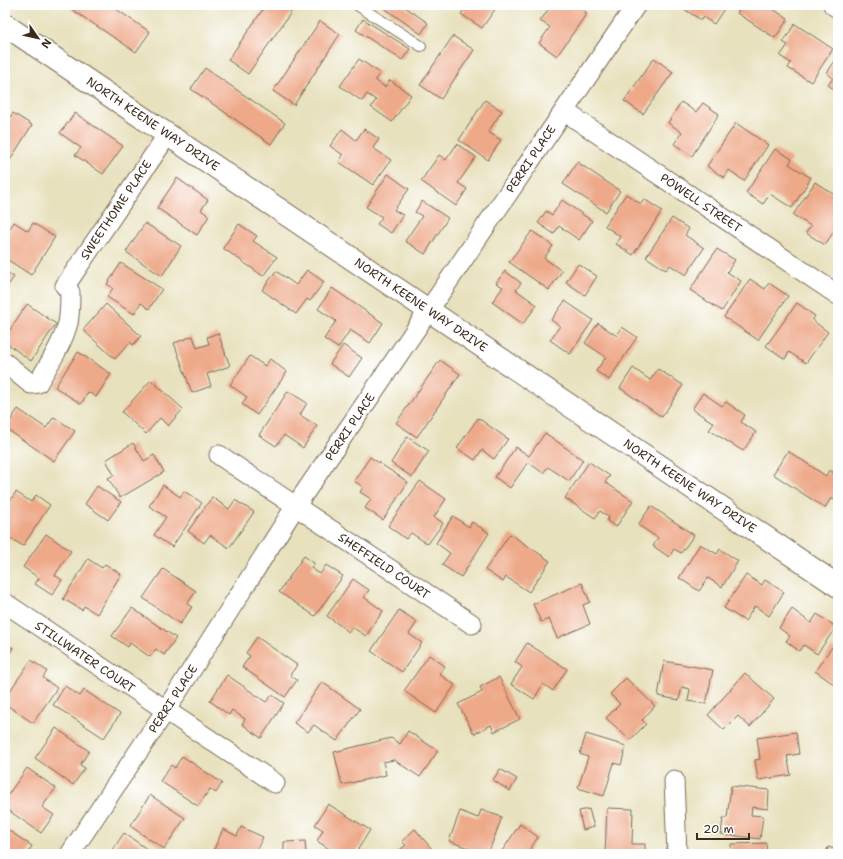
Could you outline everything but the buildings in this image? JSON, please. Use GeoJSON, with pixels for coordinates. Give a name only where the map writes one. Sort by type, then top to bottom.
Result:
{"type":"FeatureCollection","features":[{"type":"Feature","properties":{"kind":"street","name":"PERRI PLACE"},"geometry":{"type":"LineString","coordinates":[[70,854],[166,710],[296,507],[636,5]]}},
{"type":"Feature","properties":{"kind":"street"},"geometry":{"type":"LineString","coordinates":[[833,5],[838,8]]}},
{"type":"Feature","properties":{"kind":"street","name":"NORTH KEENE WAY DRIVE"},"geometry":{"type":"LineString","coordinates":[[5,25],[838,586]]}},
{"type":"Feature","properties":{"kind":"street","name":"POWELL STREET"},"geometry":{"type":"LineString","coordinates":[[564,111],[838,295]]}},
{"type":"Feature","properties":{"kind":"street","name":"SWEETHOME PLACE"},"geometry":{"type":"LineString","coordinates":[[5,363],[32,384],[38,383],[61,341],[68,322],[70,292],[65,286],[168,134]]}},
{"type":"Feature","properties":{"kind":"street","name":"SHEFFIELD COURT"},"geometry":{"type":"LineString","coordinates":[[219,455],[472,624]]}},
{"type":"Feature","properties":{"kind":"street","name":"STILLWATER COURT"},"geometry":{"type":"LineString","coordinates":[[5,604],[275,783]]}},
{"type":"Feature","properties":{"kind":"street"},"geometry":{"type":"LineString","coordinates":[[674,780],[677,854]]}},
{"type":"Feature","properties":{"kind":"lane"},"geometry":{"type":"LineString","coordinates":[[357,5],[421,46]]}}]}
